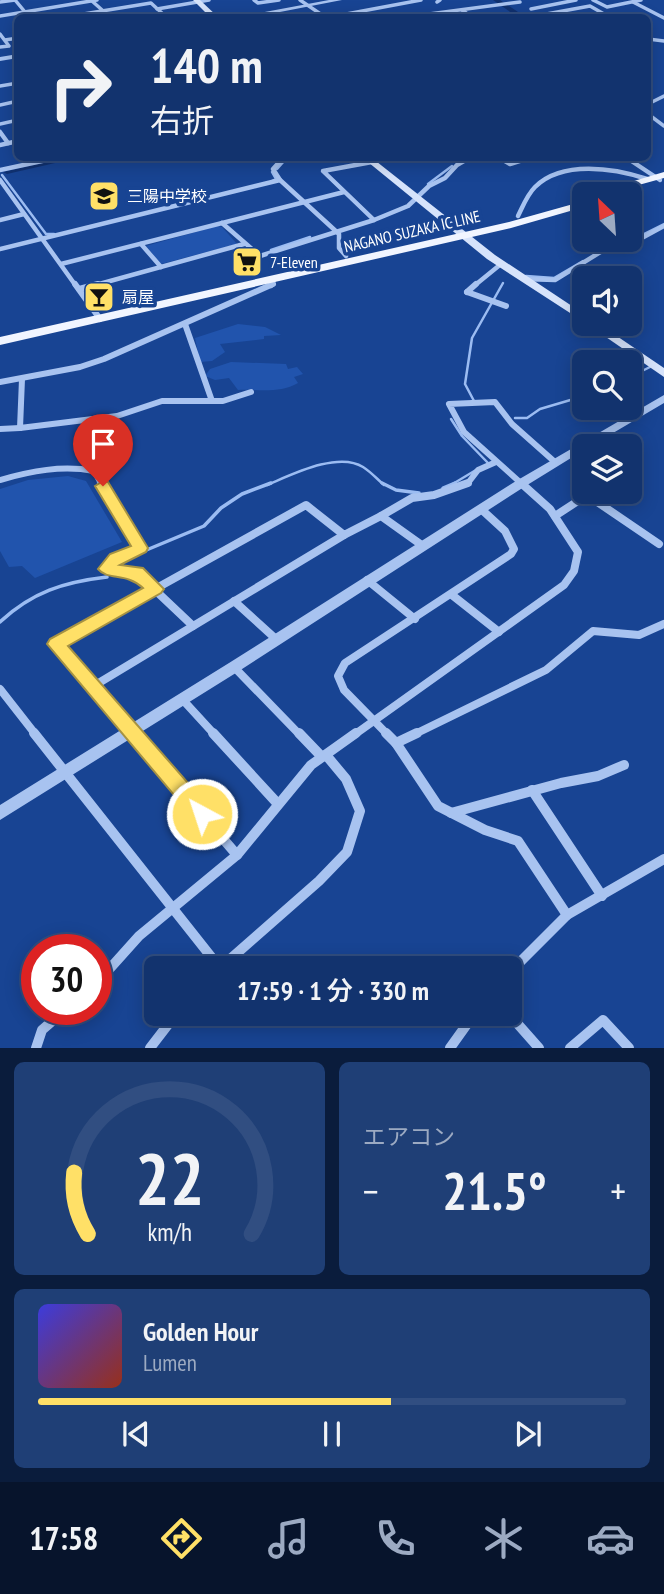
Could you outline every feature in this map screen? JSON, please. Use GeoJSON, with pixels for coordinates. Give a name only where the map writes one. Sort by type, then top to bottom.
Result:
{"type":"FeatureCollection","features":[{"type":"Feature","properties":{"kind":"main road"},"geometry":{"type":"LineString","coordinates":[[197,1],[211,14]]}},
{"type":"Feature","properties":{"kind":"main road"},"geometry":{"type":"LineString","coordinates":[[371,161],[459,233],[572,311]]}},
{"type":"Feature","properties":{"kind":"main road","name":"NAGANO SUZAKA IC LINE"},"geometry":{"type":"LineString","coordinates":[[0,341],[346,256],[459,233],[572,201]]}},
{"type":"Feature","properties":{"kind":"main road","name":"NAGANO SUZAKA IC LINE"},"geometry":{"type":"LineString","coordinates":[[0,333],[275,278],[572,207]]}},
{"type":"Feature","properties":{"kind":"main road"},"geometry":{"type":"LineString","coordinates":[[612,336],[658,364],[664,373]]}},
{"type":"Feature","properties":{"kind":"street"},"geometry":{"type":"LineString","coordinates":[[0,2],[15,0],[25,12]]}},
{"type":"Feature","properties":{"kind":"street"},"geometry":{"type":"LineString","coordinates":[[63,0],[67,5]]}},
{"type":"Feature","properties":{"kind":"street"},"geometry":{"type":"LineString","coordinates":[[0,16],[95,0],[106,14]]}},
{"type":"Feature","properties":{"kind":"street"},"geometry":{"type":"LineString","coordinates":[[157,9],[209,0]]}},
{"type":"Feature","properties":{"kind":"street"},"geometry":{"type":"LineString","coordinates":[[254,0],[258,3],[279,0]]}},
{"type":"Feature","properties":{"kind":"street"},"geometry":{"type":"LineString","coordinates":[[300,0],[320,14]]}},
{"type":"Feature","properties":{"kind":"street"},"geometry":{"type":"LineString","coordinates":[[265,14],[339,0]]}},
{"type":"Feature","properties":{"kind":"street"},"geometry":{"type":"LineString","coordinates":[[349,14],[421,0]]}},
{"type":"Feature","properties":{"kind":"street"},"geometry":{"type":"LineString","coordinates":[[531,9],[576,0]]}},
{"type":"Feature","properties":{"kind":"street"},"geometry":{"type":"LineString","coordinates":[[594,1],[603,0]]}},
{"type":"Feature","properties":{"kind":"street"},"geometry":{"type":"LineString","coordinates":[[594,1],[607,7],[641,0]]}},
{"type":"Feature","properties":{"kind":"street"},"geometry":{"type":"LineString","coordinates":[[427,14],[519,1],[540,14]]}},
{"type":"Feature","properties":{"kind":"street"},"geometry":{"type":"LineString","coordinates":[[631,1],[664,18]]}},
{"type":"Feature","properties":{"kind":"street"},"geometry":{"type":"LineString","coordinates":[[84,14],[151,3],[163,14]]}},
{"type":"Feature","properties":{"kind":"street"},"geometry":{"type":"LineString","coordinates":[[396,6],[410,14]]}},
{"type":"Feature","properties":{"kind":"street"},"geometry":{"type":"LineString","coordinates":[[552,14],[590,6],[605,14]]}},
{"type":"Feature","properties":{"kind":"street"},"geometry":{"type":"LineString","coordinates":[[461,9],[468,14]]}},
{"type":"Feature","properties":{"kind":"street"},"geometry":{"type":"LineString","coordinates":[[0,34],[14,52]]}},
{"type":"Feature","properties":{"kind":"street"},"geometry":{"type":"LineString","coordinates":[[5,40],[14,39]]}},
{"type":"Feature","properties":{"kind":"street"},"geometry":{"type":"LineString","coordinates":[[0,47],[9,46]]}},
{"type":"Feature","properties":{"kind":"street"},"geometry":{"type":"LineString","coordinates":[[0,132],[8,143]]}},
{"type":"Feature","properties":{"kind":"street"},"geometry":{"type":"LineString","coordinates":[[0,145],[14,142]]}},
{"type":"Feature","properties":{"kind":"street"},"geometry":{"type":"LineString","coordinates":[[0,170],[42,161]]}},
{"type":"Feature","properties":{"kind":"street"},"geometry":{"type":"LineString","coordinates":[[280,161],[273,169],[279,180],[336,231],[340,236],[339,248],[346,256]]}},
{"type":"Feature","properties":{"kind":"street"},"geometry":{"type":"LineString","coordinates":[[366,161],[323,172],[374,220]]}},
{"type":"Feature","properties":{"kind":"street"},"geometry":{"type":"LineString","coordinates":[[222,223],[260,256],[374,220],[408,206],[429,186],[445,178],[464,161]]}},
{"type":"Feature","properties":{"kind":"street"},"geometry":{"type":"LineString","coordinates":[[632,161],[658,178]]}},
{"type":"Feature","properties":{"kind":"street"},"geometry":{"type":"LineString","coordinates":[[518,216],[524,202],[542,181],[562,174],[593,169],[658,178]]}},
{"type":"Feature","properties":{"kind":"street"},"geometry":{"type":"LineString","coordinates":[[0,180],[98,315]]}},
{"type":"Feature","properties":{"kind":"street"},"geometry":{"type":"LineString","coordinates":[[0,249],[279,180]]}},
{"type":"Feature","properties":{"kind":"street"},"geometry":{"type":"LineString","coordinates":[[61,264],[344,192]]}},
{"type":"Feature","properties":{"kind":"street"},"geometry":{"type":"LineString","coordinates":[[0,195],[9,193]]}},
{"type":"Feature","properties":{"kind":"street"},"geometry":{"type":"LineString","coordinates":[[0,220],[24,214]]}},
{"type":"Feature","properties":{"kind":"street"},"geometry":{"type":"LineString","coordinates":[[523,279],[555,280],[607,248],[629,245],[664,226]]}},
{"type":"Feature","properties":{"kind":"street"},"geometry":{"type":"LineString","coordinates":[[141,244],[162,267]]}},
{"type":"Feature","properties":{"kind":"street"},"geometry":{"type":"LineString","coordinates":[[79,289],[244,244]]}},
{"type":"Feature","properties":{"kind":"street"},"geometry":{"type":"LineString","coordinates":[[501,264],[489,271],[468,294],[506,306]]}},
{"type":"Feature","properties":{"kind":"street"},"geometry":{"type":"LineString","coordinates":[[0,382],[104,359],[272,285],[275,278]]}},
{"type":"Feature","properties":{"kind":"street"},"geometry":{"type":"LineString","coordinates":[[185,324],[212,401]]}},
{"type":"Feature","properties":{"kind":"street"},"geometry":{"type":"LineString","coordinates":[[20,428],[22,379]]}},
{"type":"Feature","properties":{"kind":"street"},"geometry":{"type":"LineString","coordinates":[[0,429],[117,416],[162,401],[223,401],[251,392]]}},
{"type":"Feature","properties":{"kind":"street"},"geometry":{"type":"LineString","coordinates":[[0,813],[520,484],[664,398]]}},
{"type":"Feature","properties":{"kind":"street"},"geometry":{"type":"LineString","coordinates":[[112,966],[139,936],[237,855],[302,773],[564,585],[574,571],[578,552],[555,516],[464,432],[449,404],[495,402],[512,424],[556,463]]}},
{"type":"Feature","properties":{"kind":"street"},"geometry":{"type":"LineString","coordinates":[[92,687],[344,535],[412,498],[434,495],[468,483],[478,470],[496,461]]}},
{"type":"Feature","properties":{"kind":"street"},"geometry":{"type":"LineString","coordinates":[[0,480],[56,469],[80,468],[94,471],[140,548],[116,559],[107,569],[137,573],[193,626]]}},
{"type":"Feature","properties":{"kind":"street"},"geometry":{"type":"LineString","coordinates":[[555,516],[587,495],[659,544]]}},
{"type":"Feature","properties":{"kind":"street"},"geometry":{"type":"LineString","coordinates":[[237,855],[56,644],[306,505],[344,535]]}},
{"type":"Feature","properties":{"kind":"street"},"geometry":{"type":"LineString","coordinates":[[481,509],[505,531],[514,549],[511,554],[345,663],[338,676],[344,690],[396,743],[438,806],[485,831],[518,841],[567,915]]}},
{"type":"Feature","properties":{"kind":"street"},"geometry":{"type":"LineString","coordinates":[[381,516],[423,546]]}},
{"type":"Feature","properties":{"kind":"street"},"geometry":{"type":"LineString","coordinates":[[368,580],[415,619]]}},
{"type":"Feature","properties":{"kind":"street"},"geometry":{"type":"LineString","coordinates":[[452,595],[499,632]]}},
{"type":"Feature","properties":{"kind":"street"},"geometry":{"type":"LineString","coordinates":[[234,601],[277,640]]}},
{"type":"Feature","properties":{"kind":"street"},"geometry":{"type":"LineString","coordinates":[[396,743],[546,670],[593,631],[639,635],[664,624]]}},
{"type":"Feature","properties":{"kind":"street"},"geometry":{"type":"LineString","coordinates":[[234,667],[346,779],[360,811],[347,852],[319,881],[234,956]]}},
{"type":"Feature","properties":{"kind":"street"},"geometry":{"type":"LineString","coordinates":[[0,689],[210,956]]}},
{"type":"Feature","properties":{"kind":"street"},"geometry":{"type":"LineString","coordinates":[[182,699],[278,804]]}},
{"type":"Feature","properties":{"kind":"street"},"geometry":{"type":"LineString","coordinates":[[450,813],[532,790],[598,776],[624,765]]}},
{"type":"Feature","properties":{"kind":"street"},"geometry":{"type":"LineString","coordinates":[[532,790],[602,896]]}},
{"type":"Feature","properties":{"kind":"street"},"geometry":{"type":"LineString","coordinates":[[522,960],[567,915],[664,859]]}},
{"type":"Feature","properties":{"kind":"street"},"geometry":{"type":"LineString","coordinates":[[570,1048],[603,1020],[629,1048]]}},
{"type":"Feature","properties":{"kind":"street"},"geometry":{"type":"LineString","coordinates":[[36,1048],[37,1037],[45,1025]]}},
{"type":"Feature","properties":{"kind":"street"},"geometry":{"type":"LineString","coordinates":[[150,1048],[167,1026]]}},
{"type":"Feature","properties":{"kind":"street"},"geometry":{"type":"LineString","coordinates":[[450,1048],[466,1026]]}},
{"type":"Feature","properties":{"kind":"street"},"geometry":{"type":"LineString","coordinates":[[520,1026],[539,1048]]}},
{"type":"Feature","properties":{"kind":"shaded area"},"geometry":{"type":"Polygon","coordinates":[[[217,226],[222,227],[237,244],[161,264],[146,246],[217,226]]]}},
{"type":"Feature","properties":{"kind":"shaded area"},"geometry":{"type":"Polygon","coordinates":[[[238,324],[265,327],[281,335],[220,344],[225,352],[212,361],[200,362],[195,338],[238,324]]]}},
{"type":"Feature","properties":{"kind":"shaded area"},"geometry":{"type":"Polygon","coordinates":[[[231,362],[286,364],[288,369],[297,367],[303,374],[294,377],[298,383],[283,389],[268,390],[238,390],[229,378],[215,380],[205,376],[210,369],[231,362]]]}},
{"type":"Feature","properties":{"kind":"shaded area"},"geometry":{"type":"Polygon","coordinates":[[[68,476],[86,481],[122,542],[35,578],[22,566],[9,567],[0,551],[0,489],[28,480],[68,476]]]}},
{"type":"Feature","properties":{"kind":"waterway"},"geometry":{"type":"LineString","coordinates":[[496,0],[518,14]]}},
{"type":"Feature","properties":{"kind":"waterway"},"geometry":{"type":"LineString","coordinates":[[7,172],[59,161]]}},
{"type":"Feature","properties":{"kind":"waterway"},"geometry":{"type":"LineString","coordinates":[[277,169],[284,161]]}},
{"type":"Feature","properties":{"kind":"waterway"},"geometry":{"type":"LineString","coordinates":[[428,184],[452,166]]}},
{"type":"Feature","properties":{"kind":"waterway"},"geometry":{"type":"LineString","coordinates":[[272,172],[276,179],[272,181]]}},
{"type":"Feature","properties":{"kind":"waterway"},"geometry":{"type":"LineString","coordinates":[[2,175],[46,234],[54,234]]}},
{"type":"Feature","properties":{"kind":"waterway"},"geometry":{"type":"LineString","coordinates":[[642,235],[664,224]]}},
{"type":"Feature","properties":{"kind":"waterway"},"geometry":{"type":"LineString","coordinates":[[271,250],[310,237]]}},
{"type":"Feature","properties":{"kind":"waterway"},"geometry":{"type":"LineString","coordinates":[[526,276],[554,278],[583,261]]}},
{"type":"Feature","properties":{"kind":"waterway"},"geometry":{"type":"LineString","coordinates":[[474,401],[465,384],[472,338],[503,283]]}},
{"type":"Feature","properties":{"kind":"waterway"},"geometry":{"type":"LineString","coordinates":[[642,371],[650,367]]}},
{"type":"Feature","properties":{"kind":"waterway"},"geometry":{"type":"LineString","coordinates":[[515,418],[527,418],[540,409],[572,400]]}},
{"type":"Feature","properties":{"kind":"waterway"},"geometry":{"type":"LineString","coordinates":[[451,419],[462,436],[488,463]]}},
{"type":"Feature","properties":{"kind":"waterway"},"geometry":{"type":"LineString","coordinates":[[267,485],[315,466],[341,462],[363,467],[384,485]]}},
{"type":"Feature","properties":{"kind":"waterway"},"geometry":{"type":"LineString","coordinates":[[453,484],[476,470]]}},
{"type":"Feature","properties":{"kind":"waterway"},"geometry":{"type":"LineString","coordinates":[[120,561],[204,526],[221,508],[242,494],[271,483]]}},
{"type":"Feature","properties":{"kind":"waterway"},"geometry":{"type":"LineString","coordinates":[[382,483],[396,490],[419,493]]}},
{"type":"Feature","properties":{"kind":"waterway"},"geometry":{"type":"LineString","coordinates":[[443,488],[453,484]]}},
{"type":"Feature","properties":{"kind":"waterway"},"geometry":{"type":"LineString","coordinates":[[0,622],[24,603],[49,590],[107,577]]}},
{"type":"Feature","properties":{"kind":"place","name":"三陽中学校"},"geometry":{"type":"Point","coordinates":[104,196]}},
{"type":"Feature","properties":{"kind":"place","name":"7-Eleven"},"geometry":{"type":"Point","coordinates":[247,262]}},
{"type":"Feature","properties":{"kind":"place","name":"扇屋"},"geometry":{"type":"Point","coordinates":[99,297]}},
{"type":"Feature","properties":{"kind":"route"},"geometry":{"type":"LineString","coordinates":[[103,486],[140,548],[116,559],[107,569],[137,573],[155,589],[56,644],[202,814]]}}]}
